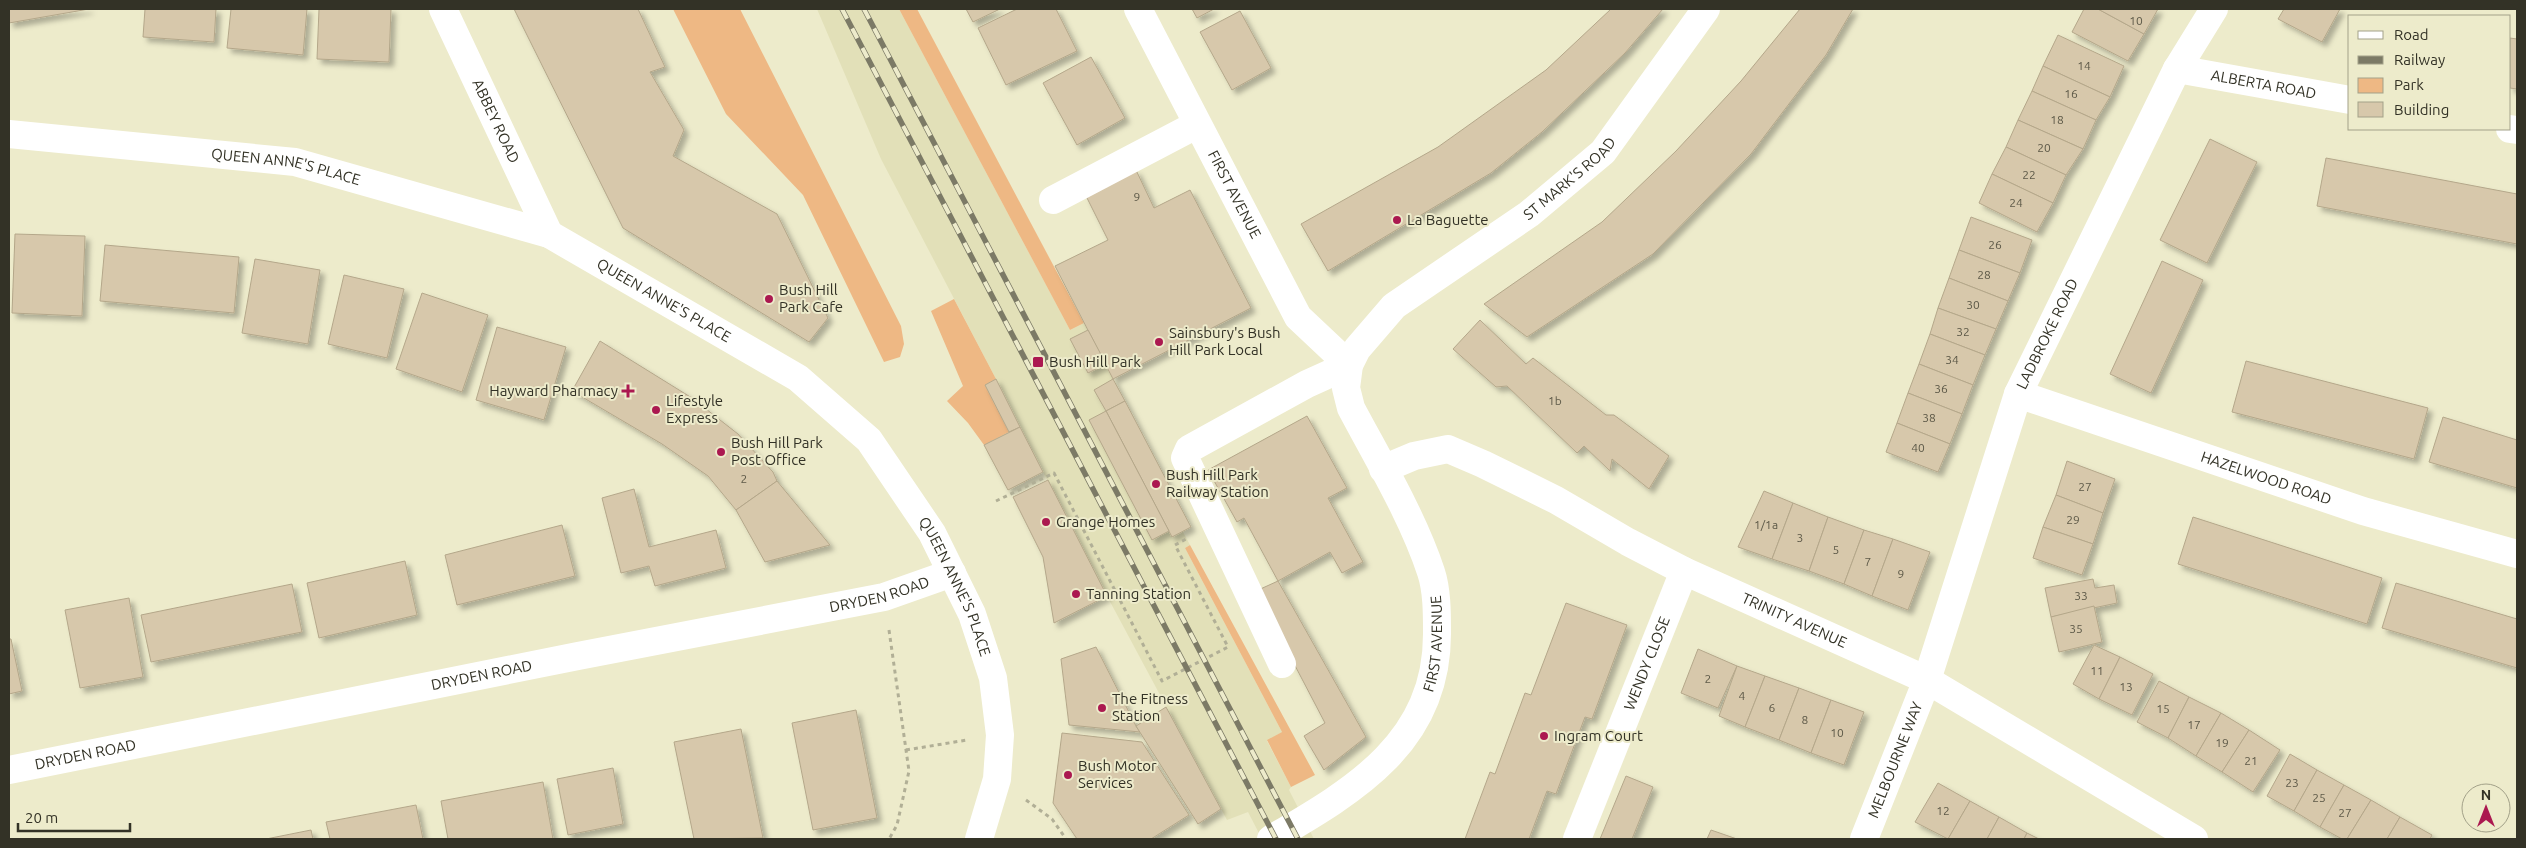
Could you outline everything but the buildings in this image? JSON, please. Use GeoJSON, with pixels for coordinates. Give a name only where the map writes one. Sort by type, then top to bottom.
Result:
{"type":"FeatureCollection","features":[{"type":"Feature","properties":{"kind":"street","name":"ABBEY ROAD"},"geometry":{"type":"LineString","coordinates":[[443,9],[549,234]]}},
{"type":"Feature","properties":{"kind":"street","name":"FIRST AVENUE"},"geometry":{"type":"LineString","coordinates":[[1138,9],[1196,125],[1298,317],[1349,365]]}},
{"type":"Feature","properties":{"kind":"street","name":"ST MARK'S ROAD"},"geometry":{"type":"LineString","coordinates":[[1394,306],[1529,214],[1603,152],[1706,9]]}},
{"type":"Feature","properties":{"kind":"street","name":"LADBROKE ROAD"},"geometry":{"type":"LineString","coordinates":[[1927,680],[2018,394],[2177,69],[2214,9]]}},
{"type":"Feature","properties":{"kind":"street","name":"ALBERTA ROAD"},"geometry":{"type":"LineString","coordinates":[[2177,69],[2348,100]]}},
{"type":"Feature","properties":{"kind":"street"},"geometry":{"type":"LineString","coordinates":[[1053,200],[1196,125]]}},
{"type":"Feature","properties":{"kind":"street","name":"QUEEN ANNE'S PLACE"},"geometry":{"type":"LineString","coordinates":[[9,134],[295,162],[549,234],[798,378],[869,440],[932,533],[972,614],[993,678],[1000,735],[997,779],[979,839]]}},
{"type":"Feature","properties":{"kind":"street","name":"FIRST AVENUE"},"geometry":{"type":"LineString","coordinates":[[1271,839],[1308,818],[1344,794],[1379,767],[1404,741],[1418,715],[1431,681],[1437,646],[1437,610],[1432,573],[1417,538],[1351,408],[1346,388],[1349,365],[1357,349],[1394,306]]}},
{"type":"Feature","properties":{"kind":"street"},"geometry":{"type":"LineString","coordinates":[[1282,664],[1185,458],[1188,449],[1308,384],[1349,365]]}},
{"type":"Feature","properties":{"kind":"street","name":"HAZELWOOD ROAD"},"geometry":{"type":"LineString","coordinates":[[2018,394],[2363,511],[2517,554]]}},
{"type":"Feature","properties":{"kind":"street","name":"TRINITY AVENUE"},"geometry":{"type":"LineString","coordinates":[[1383,469],[1414,456],[1448,449],[1556,500],[1628,542],[1684,571],[1927,680],[2194,839]]}},
{"type":"Feature","properties":{"kind":"street","name":"WENDY CLOSE"},"geometry":{"type":"LineString","coordinates":[[1578,839],[1684,571]]}},
{"type":"Feature","properties":{"kind":"street","name":"DRYDEN ROAD"},"geometry":{"type":"LineString","coordinates":[[9,770],[884,597],[952,573]]}},
{"type":"Feature","properties":{"kind":"street","name":"MELBOURNE WAY"},"geometry":{"type":"LineString","coordinates":[[1864,839],[1927,680]]}},
{"type":"Feature","properties":{"kind":"path"},"geometry":{"type":"LineString","coordinates":[[996,501],[1054,472],[1162,681],[1228,647],[1175,545],[1187,538]]}},
{"type":"Feature","properties":{"kind":"path"},"geometry":{"type":"LineString","coordinates":[[884,597],[909,771],[897,825],[889,839]]}},
{"type":"Feature","properties":{"kind":"path"},"geometry":{"type":"LineString","coordinates":[[906,750],[1000,735]]}},
{"type":"Feature","properties":{"kind":"path"},"geometry":{"type":"LineString","coordinates":[[1052,819],[1066,839]]}},
{"type":"Feature","properties":{"kind":"shaded area"},"geometry":{"type":"Polygon","coordinates":[[[817,9],[899,9],[1070,330],[1084,323],[1191,527],[1183,532],[1190,545],[1185,548],[1282,732],[1267,741],[1291,787],[1289,790],[1314,839],[1262,839],[1248,812],[1227,820],[1043,472],[1008,490],[984,445],[1009,432],[985,385],[996,379],[881,159],[817,9]]]}},
{"type":"Feature","properties":{"kind":"green space"},"geometry":{"type":"Polygon","coordinates":[[[673,9],[740,9],[901,326],[904,344],[900,357],[884,362],[803,195],[726,114],[673,9]]]}},
{"type":"Feature","properties":{"kind":"green space"},"geometry":{"type":"Polygon","coordinates":[[[899,9],[917,9],[1084,323],[1070,330],[899,9]]]}},
{"type":"Feature","properties":{"kind":"green space"},"geometry":{"type":"Polygon","coordinates":[[[954,299],[996,379],[985,385],[1009,432],[984,445],[968,423],[947,401],[963,386],[931,311],[954,299]]]}},
{"type":"Feature","properties":{"kind":"green space"},"geometry":{"type":"Polygon","coordinates":[[[1190,545],[1315,775],[1291,787],[1267,740],[1282,732],[1185,548],[1190,545]]]}},
{"type":"Feature","properties":{"kind":"railway"},"geometry":{"type":"LineString","coordinates":[[842,9],[1276,839]]}},
{"type":"Feature","properties":{"kind":"railway"},"geometry":{"type":"LineString","coordinates":[[864,9],[1298,839]]}},
{"type":"Feature","properties":{"kind":"place","name":"La Baguette"},"geometry":{"type":"Point","coordinates":[1397,220]}},
{"type":"Feature","properties":{"kind":"place","name":"Bush Hill Park Cafe"},"geometry":{"type":"Point","coordinates":[769,299]}},
{"type":"Feature","properties":{"kind":"place","name":"Sainsbury's Bush Hill Park Local"},"geometry":{"type":"Point","coordinates":[1159,342]}},
{"type":"Feature","properties":{"kind":"place","name":"Bush Hill Park"},"geometry":{"type":"Point","coordinates":[1038,362]}},
{"type":"Feature","properties":{"kind":"place","name":"Hayward Pharmacy"},"geometry":{"type":"Point","coordinates":[628,391]}},
{"type":"Feature","properties":{"kind":"place","name":"Lifestyle Express"},"geometry":{"type":"Point","coordinates":[656,410]}},
{"type":"Feature","properties":{"kind":"place","name":"Bush Hill Park Post Office"},"geometry":{"type":"Point","coordinates":[721,452]}},
{"type":"Feature","properties":{"kind":"place","name":"Bush Hill Park Railway Station"},"geometry":{"type":"Point","coordinates":[1156,484]}},
{"type":"Feature","properties":{"kind":"place","name":"Grange Homes"},"geometry":{"type":"Point","coordinates":[1046,522]}},
{"type":"Feature","properties":{"kind":"place","name":"Tanning Station"},"geometry":{"type":"Point","coordinates":[1076,594]}},
{"type":"Feature","properties":{"kind":"place","name":"The Fitness Station"},"geometry":{"type":"Point","coordinates":[1102,708]}},
{"type":"Feature","properties":{"kind":"place","name":"Ingram Court"},"geometry":{"type":"Point","coordinates":[1544,736]}},
{"type":"Feature","properties":{"kind":"place","name":"Bush Motor Services"},"geometry":{"type":"Point","coordinates":[1068,775]}}]}
